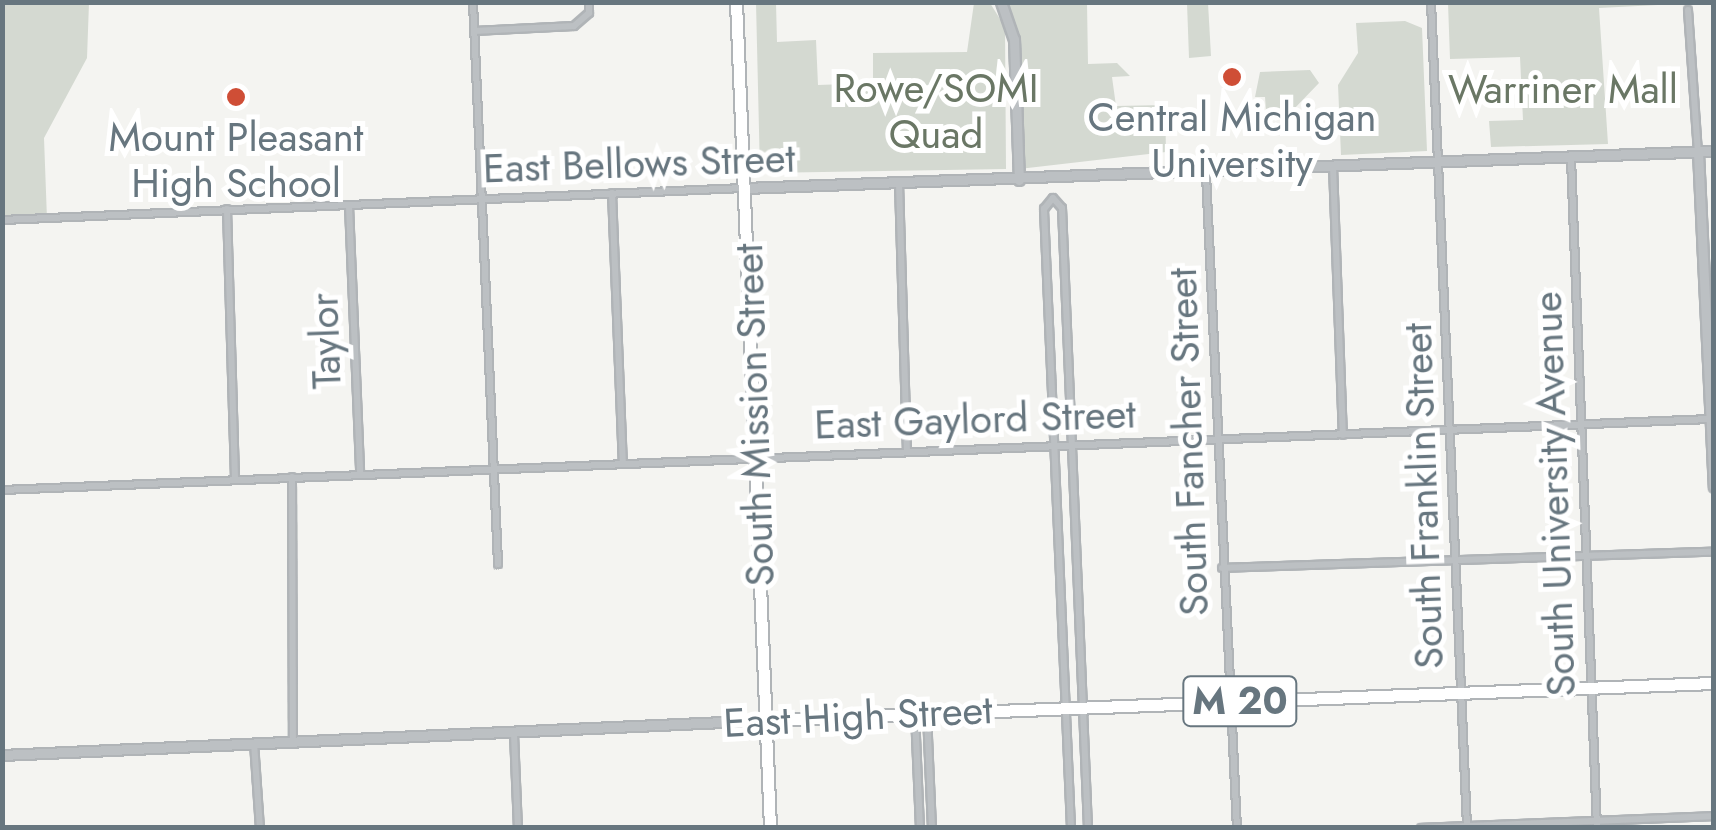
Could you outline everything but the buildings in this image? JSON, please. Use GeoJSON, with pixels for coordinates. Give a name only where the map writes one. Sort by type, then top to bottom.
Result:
{"type":"FeatureCollection","features":[{"type":"Feature","properties":{"kind":"main road","name":"South Mission Street"},"geometry":{"type":"LineString","coordinates":[[736,2],[770,828]]}},
{"type":"Feature","properties":{"kind":"main road","name":"East High Street"},"geometry":{"type":"LineString","coordinates":[[766,720],[1714,683]]}},
{"type":"Feature","properties":{"kind":"street"},"geometry":{"type":"LineString","coordinates":[[473,2],[498,564]]}},
{"type":"Feature","properties":{"kind":"street"},"geometry":{"type":"LineString","coordinates":[[474,31],[574,26],[589,13],[589,2]]}},
{"type":"Feature","properties":{"kind":"street"},"geometry":{"type":"LineString","coordinates":[[1000,2],[1014,38],[1019,180]]}},
{"type":"Feature","properties":{"kind":"street","name":"South Franklin Street"},"geometry":{"type":"LineString","coordinates":[[1432,2],[1467,827]]}},
{"type":"Feature","properties":{"kind":"street"},"geometry":{"type":"LineString","coordinates":[[1688,10],[1714,486]]}},
{"type":"Feature","properties":{"kind":"street","name":"East Bellows Street"},"geometry":{"type":"LineString","coordinates":[[2,220],[1714,151]]}},
{"type":"Feature","properties":{"kind":"street","name":"South University Avenue"},"geometry":{"type":"LineString","coordinates":[[1571,158],[1597,824]]}},
{"type":"Feature","properties":{"kind":"street"},"geometry":{"type":"LineString","coordinates":[[1333,166],[1343,435]]}},
{"type":"Feature","properties":{"kind":"street","name":"South Fancher Street"},"geometry":{"type":"LineString","coordinates":[[1206,174],[1237,828]]}},
{"type":"Feature","properties":{"kind":"street"},"geometry":{"type":"LineString","coordinates":[[899,183],[907,450]]}},
{"type":"Feature","properties":{"kind":"street"},"geometry":{"type":"LineString","coordinates":[[612,193],[623,462]]}},
{"type":"Feature","properties":{"kind":"street"},"geometry":{"type":"LineString","coordinates":[[1071,828],[1044,208],[1050,198],[1062,208],[1088,828]]}},
{"type":"Feature","properties":{"kind":"street","name":"Taylor"},"geometry":{"type":"LineString","coordinates":[[349,206],[360,474]]}},
{"type":"Feature","properties":{"kind":"street"},"geometry":{"type":"LineString","coordinates":[[227,209],[234,479]]}},
{"type":"Feature","properties":{"kind":"street","name":"East Gaylord Street"},"geometry":{"type":"LineString","coordinates":[[2,490],[1712,420]]}},
{"type":"Feature","properties":{"kind":"street"},"geometry":{"type":"LineString","coordinates":[[292,477],[294,742]]}},
{"type":"Feature","properties":{"kind":"street"},"geometry":{"type":"LineString","coordinates":[[1222,568],[1714,552]]}},
{"type":"Feature","properties":{"kind":"street"},"geometry":{"type":"LineString","coordinates":[[920,828],[921,712]]}},
{"type":"Feature","properties":{"kind":"street"},"geometry":{"type":"LineString","coordinates":[[921,712],[932,828]]}},
{"type":"Feature","properties":{"kind":"street","name":"East High Street"},"geometry":{"type":"LineString","coordinates":[[2,755],[766,720]]}},
{"type":"Feature","properties":{"kind":"street"},"geometry":{"type":"LineString","coordinates":[[514,734],[518,828]]}},
{"type":"Feature","properties":{"kind":"street"},"geometry":{"type":"LineString","coordinates":[[254,743],[260,828]]}},
{"type":"Feature","properties":{"kind":"street"},"geometry":{"type":"LineString","coordinates":[[1421,828],[1597,824],[1714,816]]}},
{"type":"Feature","properties":{"kind":"green space"},"geometry":{"type":"Polygon","coordinates":[[[2,3],[89,3],[87,58],[44,138],[47,219],[3,221],[2,3]]]}},
{"type":"Feature","properties":{"kind":"green space","name":"Rowe/SOMI Quad"},"geometry":{"type":"Polygon","coordinates":[[[756,3],[776,3],[777,42],[816,40],[818,85],[873,83],[873,53],[967,52],[974,3],[990,3],[1005,27],[1006,169],[760,173],[756,3]]]}},
{"type":"Feature","properties":{"kind":"green space"},"geometry":{"type":"Polygon","coordinates":[[[1005,3],[1087,3],[1088,64],[1117,63],[1130,76],[1112,77],[1116,106],[1165,105],[1166,152],[1019,169],[1015,55],[1005,3]]]}},
{"type":"Feature","properties":{"kind":"green space"},"geometry":{"type":"Polygon","coordinates":[[[1187,3],[1208,3],[1211,56],[1189,58],[1187,3]]]}},
{"type":"Feature","properties":{"kind":"green space","name":"Warriner Mall"},"geometry":{"type":"Polygon","coordinates":[[[1448,3],[1677,4],[1599,8],[1608,144],[1491,147],[1489,121],[1523,120],[1520,57],[1450,59],[1448,3]]]}},
{"type":"Feature","properties":{"kind":"green space"},"geometry":{"type":"Polygon","coordinates":[[[1405,21],[1422,28],[1427,151],[1341,155],[1338,85],[1358,53],[1356,23],[1405,21]]]}},
{"type":"Feature","properties":{"kind":"green space"},"geometry":{"type":"Polygon","coordinates":[[[1310,70],[1319,83],[1293,110],[1266,111],[1265,97],[1255,97],[1260,72],[1310,70]]]}},
{"type":"Feature","properties":{"kind":"place","name":"Central Michigan University"},"geometry":{"type":"Point","coordinates":[1232,77]}},
{"type":"Feature","properties":{"kind":"place","name":"Mount Pleasant High School"},"geometry":{"type":"Point","coordinates":[236,97]}}]}
